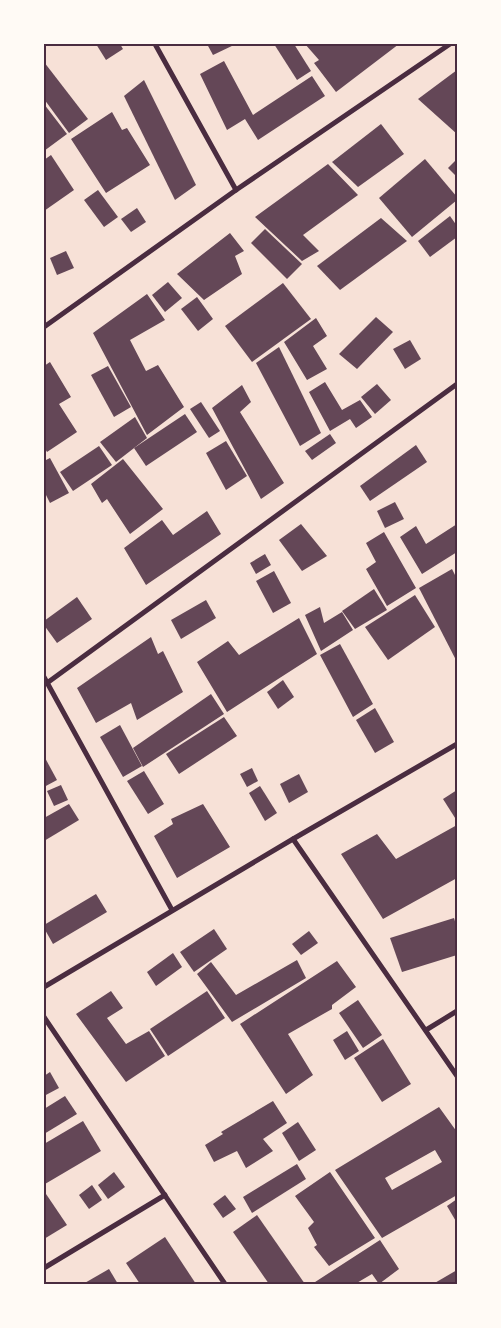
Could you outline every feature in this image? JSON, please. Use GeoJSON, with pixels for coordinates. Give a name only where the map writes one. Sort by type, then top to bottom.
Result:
{"type":"FeatureCollection","features":[{"type":"Feature","properties":{"kind":"street"},"geometry":{"type":"LineString","coordinates":[[155,44],[236,190]]}},
{"type":"Feature","properties":{"kind":"street"},"geometry":{"type":"LineString","coordinates":[[44,327],[236,190],[450,44]]}},
{"type":"Feature","properties":{"kind":"street"},"geometry":{"type":"LineString","coordinates":[[172,910],[45,680],[457,384]]}},
{"type":"Feature","properties":{"kind":"street"},"geometry":{"type":"LineString","coordinates":[[44,986],[457,744]]}},
{"type":"Feature","properties":{"kind":"street"},"geometry":{"type":"LineString","coordinates":[[293,839],[457,1076]]}},
{"type":"Feature","properties":{"kind":"street"},"geometry":{"type":"LineString","coordinates":[[426,1030],[457,1011]]}},
{"type":"Feature","properties":{"kind":"street"},"geometry":{"type":"LineString","coordinates":[[44,1017],[225,1284]]}},
{"type":"Feature","properties":{"kind":"street"},"geometry":{"type":"LineString","coordinates":[[44,1268],[165,1195]]}},
{"type":"Feature","properties":{"kind":"building"},"geometry":{"type":"Polygon","coordinates":[[[96,44],[120,44],[123,49],[106,60],[96,44]]]}},
{"type":"Feature","properties":{"kind":"building"},"geometry":{"type":"Polygon","coordinates":[[[207,44],[236,44],[213,55],[207,44]]]}},
{"type":"Feature","properties":{"kind":"building"},"geometry":{"type":"Polygon","coordinates":[[[274,44],[294,44],[311,71],[297,80],[274,44]]]}},
{"type":"Feature","properties":{"kind":"building"},"geometry":{"type":"Polygon","coordinates":[[[305,44],[399,44],[336,92],[314,63],[319,60],[305,44]]]}},
{"type":"Feature","properties":{"kind":"building"},"geometry":{"type":"Polygon","coordinates":[[[224,61],[253,115],[312,76],[325,96],[258,140],[245,119],[227,130],[200,74],[224,61]]]}},
{"type":"Feature","properties":{"kind":"building"},"geometry":{"type":"Polygon","coordinates":[[[44,62],[88,119],[69,133],[44,99],[44,62]]]}},
{"type":"Feature","properties":{"kind":"building"},"geometry":{"type":"Polygon","coordinates":[[[457,70],[457,134],[418,99],[457,70]]]}},
{"type":"Feature","properties":{"kind":"building"},"geometry":{"type":"Polygon","coordinates":[[[144,80],[196,185],[175,200],[124,96],[144,80]]]}},
{"type":"Feature","properties":{"kind":"building"},"geometry":{"type":"Polygon","coordinates":[[[44,104],[67,134],[44,151],[44,104]]]}},
{"type":"Feature","properties":{"kind":"building"},"geometry":{"type":"Polygon","coordinates":[[[112,112],[122,130],[127,128],[150,165],[106,193],[71,139],[112,112]]]}},
{"type":"Feature","properties":{"kind":"building"},"geometry":{"type":"Polygon","coordinates":[[[381,124],[404,154],[358,187],[332,162],[381,124]]]}},
{"type":"Feature","properties":{"kind":"building"},"geometry":{"type":"Polygon","coordinates":[[[51,155],[74,190],[44,211],[44,160],[51,155]]]}},
{"type":"Feature","properties":{"kind":"building"},"geometry":{"type":"Polygon","coordinates":[[[425,159],[457,197],[457,200],[412,237],[379,198],[425,159]]]}},
{"type":"Feature","properties":{"kind":"building"},"geometry":{"type":"Polygon","coordinates":[[[457,159],[457,177],[448,168],[457,159]]]}},
{"type":"Feature","properties":{"kind":"building"},"geometry":{"type":"Polygon","coordinates":[[[328,164],[358,195],[303,235],[319,251],[302,261],[255,217],[328,164]]]}},
{"type":"Feature","properties":{"kind":"building"},"geometry":{"type":"Polygon","coordinates":[[[98,190],[118,217],[104,227],[84,200],[98,190]]]}},
{"type":"Feature","properties":{"kind":"building"},"geometry":{"type":"Polygon","coordinates":[[[137,208],[146,222],[131,232],[121,219],[137,208]]]}},
{"type":"Feature","properties":{"kind":"building"},"geometry":{"type":"Polygon","coordinates":[[[450,216],[457,226],[457,237],[430,257],[418,241],[450,216]]]}},
{"type":"Feature","properties":{"kind":"building"},"geometry":{"type":"Polygon","coordinates":[[[381,218],[407,241],[340,290],[317,266],[381,218]]]}},
{"type":"Feature","properties":{"kind":"building"},"geometry":{"type":"Polygon","coordinates":[[[265,229],[302,264],[287,279],[251,243],[265,229]]]}},
{"type":"Feature","properties":{"kind":"building"},"geometry":{"type":"Polygon","coordinates":[[[230,233],[244,251],[235,256],[242,274],[204,300],[177,274],[230,233]]]}},
{"type":"Feature","properties":{"kind":"building"},"geometry":{"type":"Polygon","coordinates":[[[66,251],[74,268],[57,275],[50,258],[66,251]]]}},
{"type":"Feature","properties":{"kind":"building"},"geometry":{"type":"Polygon","coordinates":[[[168,282],[182,298],[165,312],[152,295],[168,282]]]}},
{"type":"Feature","properties":{"kind":"building"},"geometry":{"type":"Polygon","coordinates":[[[283,283],[311,319],[252,362],[225,326],[283,283]]]}},
{"type":"Feature","properties":{"kind":"building"},"geometry":{"type":"Polygon","coordinates":[[[147,294],[165,320],[130,340],[146,371],[158,365],[184,407],[147,435],[93,333],[147,294]]]}},
{"type":"Feature","properties":{"kind":"building"},"geometry":{"type":"Polygon","coordinates":[[[197,297],[213,319],[198,331],[181,309],[197,297]]]}},
{"type":"Feature","properties":{"kind":"building"},"geometry":{"type":"Polygon","coordinates":[[[376,317],[393,332],[357,369],[339,354],[376,317]]]}},
{"type":"Feature","properties":{"kind":"building"},"geometry":{"type":"Polygon","coordinates":[[[316,318],[327,336],[313,346],[327,369],[307,380],[284,342],[316,318]]]}},
{"type":"Feature","properties":{"kind":"building"},"geometry":{"type":"Polygon","coordinates":[[[410,340],[421,359],[405,369],[393,349],[410,340]]]}},
{"type":"Feature","properties":{"kind":"building"},"geometry":{"type":"Polygon","coordinates":[[[279,347],[321,433],[300,446],[256,363],[279,347]]]}},
{"type":"Feature","properties":{"kind":"building"},"geometry":{"type":"Polygon","coordinates":[[[50,362],[71,397],[59,404],[77,432],[47,452],[44,447],[44,366],[50,362]]]}},
{"type":"Feature","properties":{"kind":"building"},"geometry":{"type":"Polygon","coordinates":[[[108,366],[131,407],[114,417],[91,375],[108,366]]]}},
{"type":"Feature","properties":{"kind":"building"},"geometry":{"type":"Polygon","coordinates":[[[325,382],[342,410],[360,400],[372,417],[356,428],[350,419],[330,431],[309,392],[325,382]]]}},
{"type":"Feature","properties":{"kind":"building"},"geometry":{"type":"Polygon","coordinates":[[[377,384],[391,400],[375,414],[361,397],[377,384]]]}},
{"type":"Feature","properties":{"kind":"building"},"geometry":{"type":"Polygon","coordinates":[[[242,385],[251,402],[240,412],[284,483],[261,499],[212,408],[242,385]]]}},
{"type":"Feature","properties":{"kind":"building"},"geometry":{"type":"Polygon","coordinates":[[[201,402],[220,431],[209,438],[190,409],[201,402]]]}},
{"type":"Feature","properties":{"kind":"building"},"geometry":{"type":"Polygon","coordinates":[[[185,414],[197,432],[146,466],[134,448],[185,414]]]}},
{"type":"Feature","properties":{"kind":"building"},"geometry":{"type":"Polygon","coordinates":[[[135,417],[147,438],[116,462],[100,442],[135,417]]]}},
{"type":"Feature","properties":{"kind":"building"},"geometry":{"type":"Polygon","coordinates":[[[330,434],[336,443],[312,460],[305,451],[330,434]]]}},
{"type":"Feature","properties":{"kind":"building"},"geometry":{"type":"Polygon","coordinates":[[[226,441],[247,476],[226,490],[206,453],[226,441]]]}},
{"type":"Feature","properties":{"kind":"building"},"geometry":{"type":"Polygon","coordinates":[[[416,445],[427,462],[370,501],[360,486],[416,445]]]}},
{"type":"Feature","properties":{"kind":"building"},"geometry":{"type":"Polygon","coordinates":[[[99,446],[112,465],[73,491],[60,472],[99,446]]]}},
{"type":"Feature","properties":{"kind":"building"},"geometry":{"type":"Polygon","coordinates":[[[50,458],[69,493],[50,503],[44,491],[44,461],[50,458]]]}},
{"type":"Feature","properties":{"kind":"building"},"geometry":{"type":"Polygon","coordinates":[[[123,459],[163,509],[130,534],[107,499],[102,503],[91,484],[123,459]]]}},
{"type":"Feature","properties":{"kind":"building"},"geometry":{"type":"Polygon","coordinates":[[[395,502],[404,519],[385,528],[377,511],[395,502]]]}},
{"type":"Feature","properties":{"kind":"building"},"geometry":{"type":"Polygon","coordinates":[[[207,511],[221,534],[146,585],[124,548],[162,520],[173,535],[207,511]]]}},
{"type":"Feature","properties":{"kind":"building"},"geometry":{"type":"Polygon","coordinates":[[[301,524],[327,556],[302,571],[279,540],[301,524]]]}},
{"type":"Feature","properties":{"kind":"building"},"geometry":{"type":"Polygon","coordinates":[[[457,524],[457,552],[422,574],[400,537],[416,526],[426,544],[457,524]]]}},
{"type":"Feature","properties":{"kind":"building"},"geometry":{"type":"Polygon","coordinates":[[[384,532],[416,588],[387,606],[366,569],[376,562],[366,543],[384,532]]]}},
{"type":"Feature","properties":{"kind":"building"},"geometry":{"type":"Polygon","coordinates":[[[265,554],[271,565],[256,574],[250,563],[265,554]]]}},
{"type":"Feature","properties":{"kind":"building"},"geometry":{"type":"Polygon","coordinates":[[[452,569],[457,579],[457,662],[419,588],[452,569]]]}},
{"type":"Feature","properties":{"kind":"building"},"geometry":{"type":"Polygon","coordinates":[[[274,571],[291,603],[273,613],[256,581],[274,571]]]}},
{"type":"Feature","properties":{"kind":"building"},"geometry":{"type":"Polygon","coordinates":[[[374,589],[387,610],[355,629],[342,611],[374,589]]]}},
{"type":"Feature","properties":{"kind":"building"},"geometry":{"type":"Polygon","coordinates":[[[415,595],[435,627],[388,660],[365,627],[415,595]]]}},
{"type":"Feature","properties":{"kind":"building"},"geometry":{"type":"Polygon","coordinates":[[[77,597],[92,619],[57,643],[44,625],[44,621],[77,597]]]}},
{"type":"Feature","properties":{"kind":"building"},"geometry":{"type":"Polygon","coordinates":[[[206,600],[216,618],[181,639],[171,620],[206,600]]]}},
{"type":"Feature","properties":{"kind":"building"},"geometry":{"type":"Polygon","coordinates":[[[320,607],[324,623],[342,612],[353,630],[321,651],[305,615],[320,607]]]}},
{"type":"Feature","properties":{"kind":"building"},"geometry":{"type":"Polygon","coordinates":[[[299,618],[317,654],[227,712],[197,662],[228,641],[239,655],[299,618]]]}},
{"type":"Feature","properties":{"kind":"building"},"geometry":{"type":"Polygon","coordinates":[[[151,637],[158,654],[163,651],[183,692],[137,720],[131,703],[96,723],[77,688],[151,637]]]}},
{"type":"Feature","properties":{"kind":"building"},"geometry":{"type":"Polygon","coordinates":[[[340,644],[373,704],[353,717],[320,655],[340,644]]]}},
{"type":"Feature","properties":{"kind":"building"},"geometry":{"type":"Polygon","coordinates":[[[283,680],[294,697],[278,709],[267,692],[283,680]]]}},
{"type":"Feature","properties":{"kind":"building"},"geometry":{"type":"Polygon","coordinates":[[[211,694],[224,714],[143,767],[133,748],[211,694]]]}},
{"type":"Feature","properties":{"kind":"building"},"geometry":{"type":"Polygon","coordinates":[[[375,708],[394,742],[375,753],[356,720],[375,708]]]}},
{"type":"Feature","properties":{"kind":"building"},"geometry":{"type":"Polygon","coordinates":[[[224,717],[237,736],[179,774],[166,754],[224,717]]]}},
{"type":"Feature","properties":{"kind":"building"},"geometry":{"type":"Polygon","coordinates":[[[120,725],[142,766],[123,777],[100,737],[120,725]]]}},
{"type":"Feature","properties":{"kind":"building"},"geometry":{"type":"Polygon","coordinates":[[[44,756],[57,780],[44,787],[44,756]]]}},
{"type":"Feature","properties":{"kind":"building"},"geometry":{"type":"Polygon","coordinates":[[[252,768],[258,781],[247,787],[240,774],[252,768]]]}},
{"type":"Feature","properties":{"kind":"building"},"geometry":{"type":"Polygon","coordinates":[[[144,771],[164,804],[148,814],[127,781],[144,771]]]}},
{"type":"Feature","properties":{"kind":"building"},"geometry":{"type":"Polygon","coordinates":[[[299,774],[308,792],[289,803],[280,784],[299,774]]]}},
{"type":"Feature","properties":{"kind":"building"},"geometry":{"type":"Polygon","coordinates":[[[61,785],[68,800],[54,806],[47,791],[61,785]]]}},
{"type":"Feature","properties":{"kind":"building"},"geometry":{"type":"Polygon","coordinates":[[[260,786],[277,813],[265,821],[249,793],[260,786]]]}},
{"type":"Feature","properties":{"kind":"building"},"geometry":{"type":"Polygon","coordinates":[[[457,790],[457,821],[443,799],[457,790]]]}},
{"type":"Feature","properties":{"kind":"building"},"geometry":{"type":"Polygon","coordinates":[[[69,804],[79,820],[44,841],[44,818],[69,804]]]}},
{"type":"Feature","properties":{"kind":"building"},"geometry":{"type":"Polygon","coordinates":[[[203,804],[230,847],[177,878],[154,836],[173,824],[171,819],[203,804]]]}},
{"type":"Feature","properties":{"kind":"building"},"geometry":{"type":"Polygon","coordinates":[[[457,825],[457,878],[383,919],[341,854],[377,834],[396,859],[457,825]]]}},
{"type":"Feature","properties":{"kind":"building"},"geometry":{"type":"Polygon","coordinates":[[[96,894],[107,912],[53,944],[44,925],[96,894]]]}},
{"type":"Feature","properties":{"kind":"building"},"geometry":{"type":"Polygon","coordinates":[[[454,918],[457,928],[457,955],[402,972],[390,938],[454,918]]]}},
{"type":"Feature","properties":{"kind":"building"},"geometry":{"type":"Polygon","coordinates":[[[214,929],[227,949],[194,972],[180,952],[214,929]]]}},
{"type":"Feature","properties":{"kind":"building"},"geometry":{"type":"Polygon","coordinates":[[[309,931],[318,943],[301,955],[292,944],[309,931]]]}},
{"type":"Feature","properties":{"kind":"building"},"geometry":{"type":"Polygon","coordinates":[[[173,953],[182,967],[156,986],[147,972],[173,953]]]}},
{"type":"Feature","properties":{"kind":"building"},"geometry":{"type":"Polygon","coordinates":[[[297,960],[306,978],[232,1022],[197,974],[211,962],[236,995],[297,960]]]}},
{"type":"Feature","properties":{"kind":"building"},"geometry":{"type":"Polygon","coordinates":[[[337,961],[356,987],[332,1005],[332,1009],[288,1034],[313,1075],[286,1094],[240,1024],[337,961]]]}},
{"type":"Feature","properties":{"kind":"building"},"geometry":{"type":"Polygon","coordinates":[[[111,991],[123,1008],[107,1018],[126,1044],[149,1031],[165,1056],[126,1082],[76,1014],[111,991]]]}},
{"type":"Feature","properties":{"kind":"building"},"geometry":{"type":"Polygon","coordinates":[[[207,991],[225,1018],[168,1056],[150,1029],[207,991]]]}},
{"type":"Feature","properties":{"kind":"building"},"geometry":{"type":"Polygon","coordinates":[[[358,1000],[382,1035],[363,1048],[339,1013],[358,1000]]]}},
{"type":"Feature","properties":{"kind":"building"},"geometry":{"type":"Polygon","coordinates":[[[347,1031],[359,1051],[345,1060],[333,1040],[347,1031]]]}},
{"type":"Feature","properties":{"kind":"building"},"geometry":{"type":"Polygon","coordinates":[[[383,1039],[411,1084],[382,1102],[354,1058],[383,1039]]]}},
{"type":"Feature","properties":{"kind":"building"},"geometry":{"type":"Polygon","coordinates":[[[50,1072],[59,1088],[44,1096],[44,1076],[50,1072]]]}},
{"type":"Feature","properties":{"kind":"building"},"geometry":{"type":"Polygon","coordinates":[[[65,1096],[77,1114],[44,1134],[44,1109],[65,1096]]]}},
{"type":"Feature","properties":{"kind":"building"},"geometry":{"type":"Polygon","coordinates":[[[273,1101],[287,1123],[263,1139],[273,1151],[246,1168],[237,1151],[214,1162],[205,1145],[223,1134],[221,1132],[273,1101]]]}},
{"type":"Feature","properties":{"kind":"building"},"geometry":{"type":"Polygon","coordinates":[[[439,1107],[457,1132],[457,1195],[382,1238],[335,1170],[439,1107]],[[435,1150],[385,1178],[392,1190],[442,1162],[435,1150]]]}},
{"type":"Feature","properties":{"kind":"building"},"geometry":{"type":"Polygon","coordinates":[[[83,1121],[101,1151],[45,1184],[44,1144],[83,1121]]]}},
{"type":"Feature","properties":{"kind":"building"},"geometry":{"type":"Polygon","coordinates":[[[298,1122],[316,1150],[299,1161],[282,1133],[298,1122]]]}},
{"type":"Feature","properties":{"kind":"building"},"geometry":{"type":"Polygon","coordinates":[[[297,1164],[306,1179],[252,1213],[243,1197],[297,1164]]]}},
{"type":"Feature","properties":{"kind":"building"},"geometry":{"type":"Polygon","coordinates":[[[114,1172],[125,1187],[108,1199],[98,1185],[114,1172]]]}},
{"type":"Feature","properties":{"kind":"building"},"geometry":{"type":"Polygon","coordinates":[[[330,1172],[375,1238],[329,1266],[314,1247],[317,1245],[308,1228],[314,1222],[295,1196],[330,1172]]]}},
{"type":"Feature","properties":{"kind":"building"},"geometry":{"type":"Polygon","coordinates":[[[92,1185],[102,1200],[89,1209],[79,1195],[92,1185]]]}},
{"type":"Feature","properties":{"kind":"building"},"geometry":{"type":"Polygon","coordinates":[[[44,1191],[67,1225],[44,1239],[44,1191]]]}},
{"type":"Feature","properties":{"kind":"building"},"geometry":{"type":"Polygon","coordinates":[[[225,1195],[236,1209],[223,1218],[213,1204],[225,1195]]]}},
{"type":"Feature","properties":{"kind":"building"},"geometry":{"type":"Polygon","coordinates":[[[457,1199],[457,1223],[447,1206],[457,1199]]]}},
{"type":"Feature","properties":{"kind":"building"},"geometry":{"type":"Polygon","coordinates":[[[257,1215],[305,1284],[269,1284],[233,1232],[257,1215]]]}},
{"type":"Feature","properties":{"kind":"building"},"geometry":{"type":"Polygon","coordinates":[[[165,1237],[196,1284],[140,1284],[126,1263],[165,1237]]]}},
{"type":"Feature","properties":{"kind":"building"},"geometry":{"type":"Polygon","coordinates":[[[380,1240],[399,1269],[379,1284],[372,1274],[355,1284],[312,1284],[380,1240]]]}},
{"type":"Feature","properties":{"kind":"building"},"geometry":{"type":"Polygon","coordinates":[[[109,1269],[118,1284],[83,1284],[109,1269]]]}},
{"type":"Feature","properties":{"kind":"building"},"geometry":{"type":"Polygon","coordinates":[[[457,1270],[457,1284],[433,1284],[457,1270]]]}}]}
